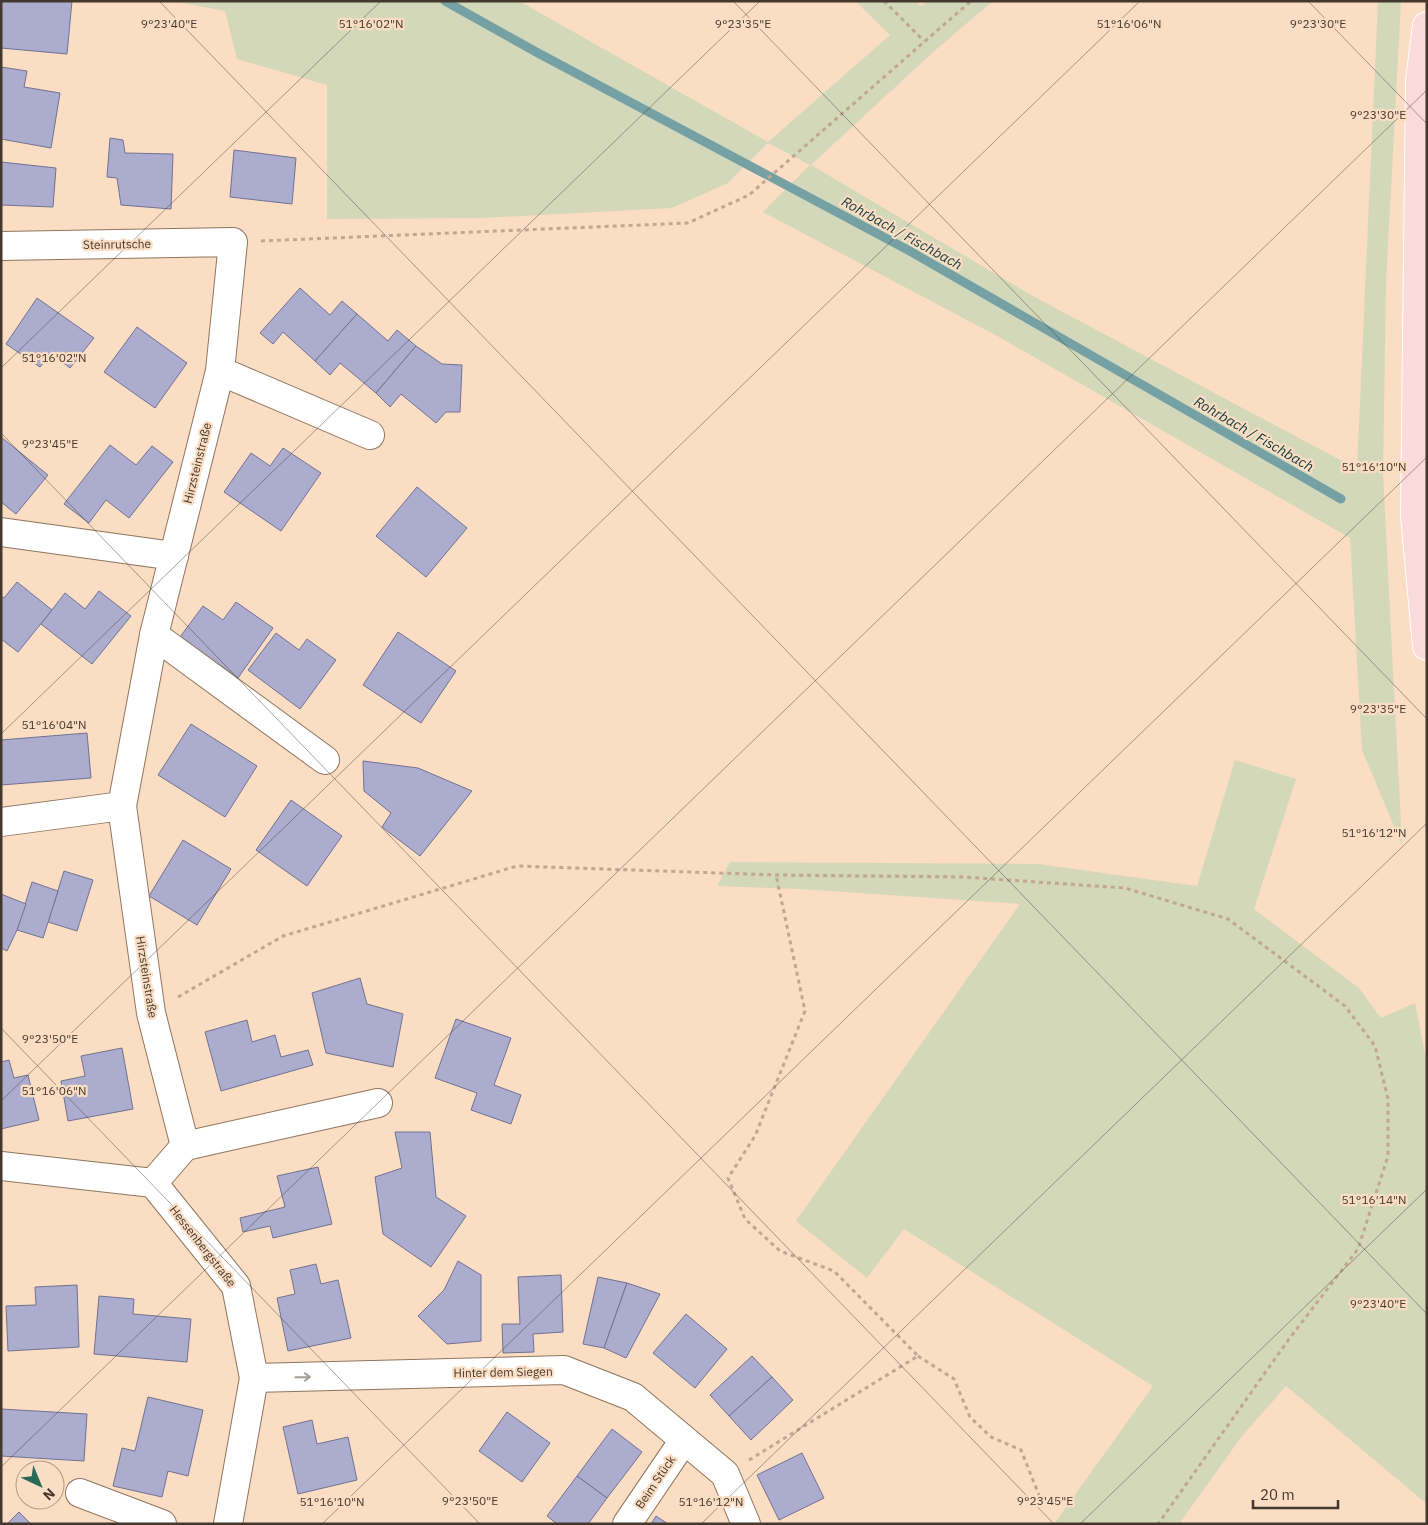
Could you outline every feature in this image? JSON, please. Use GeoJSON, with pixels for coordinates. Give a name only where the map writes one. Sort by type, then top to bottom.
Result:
{"type":"FeatureCollection","features":[{"type":"Feature","properties":{"kind":"main road"},"geometry":{"type":"LineString","coordinates":[[1427,26],[1420,82],[1415,516],[1427,646]]}},
{"type":"Feature","properties":{"kind":"street","name":"Steinrutsche"},"geometry":{"type":"LineString","coordinates":[[1,246],[233,242]]}},
{"type":"Feature","properties":{"kind":"street","name":"Hirzsteinstraße"},"geometry":{"type":"LineString","coordinates":[[186,1146],[151,1013],[122,806],[154,635],[220,371],[233,242]]}},
{"type":"Feature","properties":{"kind":"street"},"geometry":{"type":"LineString","coordinates":[[220,371],[370,435]]}},
{"type":"Feature","properties":{"kind":"street"},"geometry":{"type":"LineString","coordinates":[[1,532],[174,556]]}},
{"type":"Feature","properties":{"kind":"street"},"geometry":{"type":"LineString","coordinates":[[154,635],[325,760]]}},
{"type":"Feature","properties":{"kind":"street"},"geometry":{"type":"LineString","coordinates":[[1,822],[122,806]]}},
{"type":"Feature","properties":{"kind":"street"},"geometry":{"type":"LineString","coordinates":[[1,1166],[153,1184],[186,1146],[378,1103]]}},
{"type":"Feature","properties":{"kind":"street","name":"Hessenbergstraße"},"geometry":{"type":"LineString","coordinates":[[153,1184],[236,1286],[254,1378],[228,1524]]}},
{"type":"Feature","properties":{"kind":"street","name":"Hinter dem Siegen"},"geometry":{"type":"LineString","coordinates":[[254,1378],[564,1370],[633,1396],[725,1474],[746,1524]]}},
{"type":"Feature","properties":{"kind":"street","name":"Beim Stück"},"geometry":{"type":"LineString","coordinates":[[627,1524],[684,1440]]}},
{"type":"Feature","properties":{"kind":"street"},"geometry":{"type":"LineString","coordinates":[[80,1493],[162,1524]]}},
{"type":"Feature","properties":{"kind":"path"},"geometry":{"type":"LineString","coordinates":[[884,1],[924,41]]}},
{"type":"Feature","properties":{"kind":"path"},"geometry":{"type":"LineString","coordinates":[[233,242],[688,223],[749,195],[971,1]]}},
{"type":"Feature","properties":{"kind":"path"},"geometry":{"type":"LineString","coordinates":[[151,1013],[283,936],[517,866],[776,875],[963,877],[1125,888],[1228,919],[1345,1006],[1375,1046],[1388,1099],[1388,1156],[1358,1248],[1288,1339],[1158,1524]]}},
{"type":"Feature","properties":{"kind":"path"},"geometry":{"type":"LineString","coordinates":[[776,875],[805,1010],[755,1136],[728,1178],[745,1219],[780,1251],[834,1271],[918,1356],[954,1379],[970,1417],[992,1436],[1020,1450],[1039,1495]]}},
{"type":"Feature","properties":{"kind":"path"},"geometry":{"type":"LineString","coordinates":[[725,1474],[918,1356]]}},
{"type":"Feature","properties":{"kind":"green space"},"geometry":{"type":"Polygon","coordinates":[[[172,1],[519,1],[768,142],[890,35],[855,1],[916,1],[921,6],[927,1],[993,1],[932,53],[811,165],[1031,295],[1357,469],[1378,1],[1401,1],[1386,283],[1383,474],[1402,845],[1362,750],[1350,538],[999,337],[763,212],[810,165],[768,143],[728,183],[672,208],[483,218],[327,219],[327,85],[237,59],[225,11],[172,1]]]}},
{"type":"Feature","properties":{"kind":"green space"},"geometry":{"type":"Polygon","coordinates":[[[1235,760],[1296,779],[1254,909],[1359,988],[1381,1018],[1415,1003],[1427,1064],[1427,1504],[1286,1386],[1242,1436],[1179,1524],[1054,1524],[1153,1386],[904,1229],[867,1278],[796,1221],[1020,904],[800,889],[717,886],[730,862],[1038,864],[1197,886],[1235,760]]]}},
{"type":"Feature","properties":{"kind":"building"},"geometry":{"type":"Polygon","coordinates":[[[1,1],[72,1],[67,54],[1,48],[1,1]]]}},
{"type":"Feature","properties":{"kind":"building"},"geometry":{"type":"Polygon","coordinates":[[[1,67],[27,71],[24,87],[60,93],[51,148],[1,139],[1,67]]]}},
{"type":"Feature","properties":{"kind":"building"},"geometry":{"type":"Polygon","coordinates":[[[110,138],[123,140],[125,153],[173,154],[171,209],[121,205],[117,178],[107,177],[110,138]]]}},
{"type":"Feature","properties":{"kind":"building"},"geometry":{"type":"Polygon","coordinates":[[[234,150],[296,158],[292,204],[230,197],[234,150]]]}},
{"type":"Feature","properties":{"kind":"building"},"geometry":{"type":"Polygon","coordinates":[[[1,162],[56,168],[53,207],[1,205],[1,162]]]}},
{"type":"Feature","properties":{"kind":"building"},"geometry":{"type":"Polygon","coordinates":[[[300,288],[330,315],[342,301],[357,314],[315,361],[283,332],[273,344],[260,333],[300,288]]]}},
{"type":"Feature","properties":{"kind":"building"},"geometry":{"type":"Polygon","coordinates":[[[37,298],[94,338],[70,368],[52,354],[40,367],[6,344],[37,298]]]}},
{"type":"Feature","properties":{"kind":"building"},"geometry":{"type":"Polygon","coordinates":[[[357,314],[388,341],[397,330],[416,346],[376,393],[340,363],[330,375],[315,361],[357,314]]]}},
{"type":"Feature","properties":{"kind":"building"},"geometry":{"type":"Polygon","coordinates":[[[137,327],[187,363],[155,408],[104,372],[137,327]]]}},
{"type":"Feature","properties":{"kind":"building"},"geometry":{"type":"Polygon","coordinates":[[[416,346],[442,364],[462,365],[460,412],[446,412],[436,423],[401,394],[390,407],[376,393],[416,346]]]}},
{"type":"Feature","properties":{"kind":"building"},"geometry":{"type":"Polygon","coordinates":[[[1,437],[48,475],[16,514],[1,502],[1,437]]]}},
{"type":"Feature","properties":{"kind":"building"},"geometry":{"type":"Polygon","coordinates":[[[110,445],[136,465],[152,446],[173,462],[129,518],[106,500],[89,523],[64,504],[110,445]]]}},
{"type":"Feature","properties":{"kind":"building"},"geometry":{"type":"Polygon","coordinates":[[[283,448],[321,473],[281,531],[224,492],[251,453],[270,466],[283,448]]]}},
{"type":"Feature","properties":{"kind":"building"},"geometry":{"type":"Polygon","coordinates":[[[417,487],[467,528],[426,577],[376,536],[417,487]]]}},
{"type":"Feature","properties":{"kind":"building"},"geometry":{"type":"Polygon","coordinates":[[[17,582],[52,610],[18,652],[1,639],[1,596],[4,598],[17,582]]]}},
{"type":"Feature","properties":{"kind":"building"},"geometry":{"type":"Polygon","coordinates":[[[99,591],[131,616],[92,664],[41,624],[65,593],[85,609],[99,591]]]}},
{"type":"Feature","properties":{"kind":"building"},"geometry":{"type":"Polygon","coordinates":[[[236,602],[273,628],[238,678],[180,637],[203,606],[223,620],[236,602]]]}},
{"type":"Feature","properties":{"kind":"building"},"geometry":{"type":"Polygon","coordinates":[[[398,632],[456,671],[421,723],[363,685],[398,632]]]}},
{"type":"Feature","properties":{"kind":"building"},"geometry":{"type":"Polygon","coordinates":[[[276,633],[299,650],[307,639],[336,660],[300,709],[248,670],[276,633]]]}},
{"type":"Feature","properties":{"kind":"building"},"geometry":{"type":"Polygon","coordinates":[[[191,724],[257,766],[225,817],[158,775],[191,724]]]}},
{"type":"Feature","properties":{"kind":"building"},"geometry":{"type":"Polygon","coordinates":[[[87,733],[91,778],[1,785],[1,740],[87,733]]]}},
{"type":"Feature","properties":{"kind":"building"},"geometry":{"type":"Polygon","coordinates":[[[363,761],[418,768],[472,791],[420,856],[382,827],[391,813],[364,791],[363,761]]]}},
{"type":"Feature","properties":{"kind":"building"},"geometry":{"type":"Polygon","coordinates":[[[291,800],[342,836],[307,886],[256,850],[291,800]]]}},
{"type":"Feature","properties":{"kind":"building"},"geometry":{"type":"Polygon","coordinates":[[[183,840],[231,869],[197,925],[149,896],[183,840]]]}},
{"type":"Feature","properties":{"kind":"building"},"geometry":{"type":"Polygon","coordinates":[[[64,871],[93,880],[77,931],[48,922],[64,871]]]}},
{"type":"Feature","properties":{"kind":"building"},"geometry":{"type":"Polygon","coordinates":[[[32,882],[58,891],[43,938],[17,930],[32,882]]]}},
{"type":"Feature","properties":{"kind":"building"},"geometry":{"type":"Polygon","coordinates":[[[1,894],[26,904],[7,951],[1,948],[1,894]]]}},
{"type":"Feature","properties":{"kind":"building"},"geometry":{"type":"Polygon","coordinates":[[[360,978],[367,1004],[403,1014],[393,1067],[326,1053],[312,993],[360,978]]]}},
{"type":"Feature","properties":{"kind":"building"},"geometry":{"type":"Polygon","coordinates":[[[456,1019],[511,1038],[494,1085],[521,1095],[511,1124],[471,1110],[477,1093],[435,1078],[456,1019]]]}},
{"type":"Feature","properties":{"kind":"building"},"geometry":{"type":"Polygon","coordinates":[[[247,1020],[252,1042],[275,1035],[281,1057],[308,1050],[313,1065],[221,1091],[205,1032],[247,1020]]]}},
{"type":"Feature","properties":{"kind":"building"},"geometry":{"type":"Polygon","coordinates":[[[122,1048],[133,1109],[68,1121],[61,1081],[85,1076],[81,1056],[122,1048]]]}},
{"type":"Feature","properties":{"kind":"building"},"geometry":{"type":"Polygon","coordinates":[[[9,1060],[14,1078],[28,1075],[39,1120],[1,1129],[1,1062],[9,1060]]]}},
{"type":"Feature","properties":{"kind":"building"},"geometry":{"type":"Polygon","coordinates":[[[395,1132],[430,1132],[436,1197],[466,1216],[431,1267],[383,1234],[375,1177],[402,1168],[395,1132]]]}},
{"type":"Feature","properties":{"kind":"building"},"geometry":{"type":"Polygon","coordinates":[[[318,1167],[332,1224],[273,1238],[270,1226],[243,1232],[240,1218],[285,1207],[277,1176],[318,1167]]]}},
{"type":"Feature","properties":{"kind":"building"},"geometry":{"type":"Polygon","coordinates":[[[458,1261],[481,1275],[481,1341],[447,1344],[418,1316],[444,1290],[458,1261]]]}},
{"type":"Feature","properties":{"kind":"building"},"geometry":{"type":"Polygon","coordinates":[[[316,1264],[321,1284],[338,1280],[351,1338],[288,1351],[277,1298],[295,1294],[290,1270],[316,1264]]]}},
{"type":"Feature","properties":{"kind":"building"},"geometry":{"type":"Polygon","coordinates":[[[561,1275],[563,1332],[533,1334],[534,1352],[503,1353],[502,1324],[520,1324],[518,1277],[561,1275]]]}},
{"type":"Feature","properties":{"kind":"building"},"geometry":{"type":"Polygon","coordinates":[[[598,1277],[627,1283],[604,1348],[583,1344],[598,1277]]]}},
{"type":"Feature","properties":{"kind":"building"},"geometry":{"type":"Polygon","coordinates":[[[627,1283],[660,1294],[626,1358],[604,1348],[627,1283]]]}},
{"type":"Feature","properties":{"kind":"building"},"geometry":{"type":"Polygon","coordinates":[[[77,1285],[79,1347],[8,1351],[6,1306],[36,1305],[35,1287],[77,1285]]]}},
{"type":"Feature","properties":{"kind":"building"},"geometry":{"type":"Polygon","coordinates":[[[99,1296],[134,1299],[133,1314],[191,1319],[187,1362],[94,1354],[99,1296]]]}},
{"type":"Feature","properties":{"kind":"building"},"geometry":{"type":"Polygon","coordinates":[[[686,1314],[727,1349],[695,1388],[653,1353],[686,1314]]]}},
{"type":"Feature","properties":{"kind":"building"},"geometry":{"type":"Polygon","coordinates":[[[752,1356],[772,1377],[729,1416],[710,1395],[752,1356]]]}},
{"type":"Feature","properties":{"kind":"building"},"geometry":{"type":"Polygon","coordinates":[[[772,1377],[793,1400],[751,1440],[729,1416],[772,1377]]]}},
{"type":"Feature","properties":{"kind":"building"},"geometry":{"type":"Polygon","coordinates":[[[148,1397],[203,1410],[188,1476],[168,1471],[162,1497],[113,1486],[122,1448],[135,1451],[148,1397]]]}},
{"type":"Feature","properties":{"kind":"building"},"geometry":{"type":"Polygon","coordinates":[[[1,1409],[87,1414],[84,1461],[1,1456],[1,1409]]]}},
{"type":"Feature","properties":{"kind":"building"},"geometry":{"type":"Polygon","coordinates":[[[507,1412],[550,1443],[522,1482],[479,1451],[507,1412]]]}},
{"type":"Feature","properties":{"kind":"building"},"geometry":{"type":"Polygon","coordinates":[[[312,1420],[317,1444],[348,1437],[357,1480],[298,1494],[283,1427],[312,1420]]]}},
{"type":"Feature","properties":{"kind":"building"},"geometry":{"type":"Polygon","coordinates":[[[612,1429],[642,1452],[607,1498],[577,1476],[612,1429]]]}},
{"type":"Feature","properties":{"kind":"building"},"geometry":{"type":"Polygon","coordinates":[[[802,1453],[824,1498],[779,1520],[757,1475],[802,1453]]]}},
{"type":"Feature","properties":{"kind":"building"},"geometry":{"type":"Polygon","coordinates":[[[577,1476],[607,1498],[588,1524],[557,1524],[547,1516],[577,1476]]]}},
{"type":"Feature","properties":{"kind":"building"},"geometry":{"type":"Polygon","coordinates":[[[19,1512],[31,1524],[7,1524],[19,1512]]]}},
{"type":"Feature","properties":{"kind":"building"},"geometry":{"type":"Polygon","coordinates":[[[656,1516],[668,1524],[651,1524],[656,1516]]]}},
{"type":"Feature","properties":{"kind":"waterway","name":"Rohrbach / Fischbach"},"geometry":{"type":"LineString","coordinates":[[445,1],[538,53],[908,250],[1341,499]]}}]}
